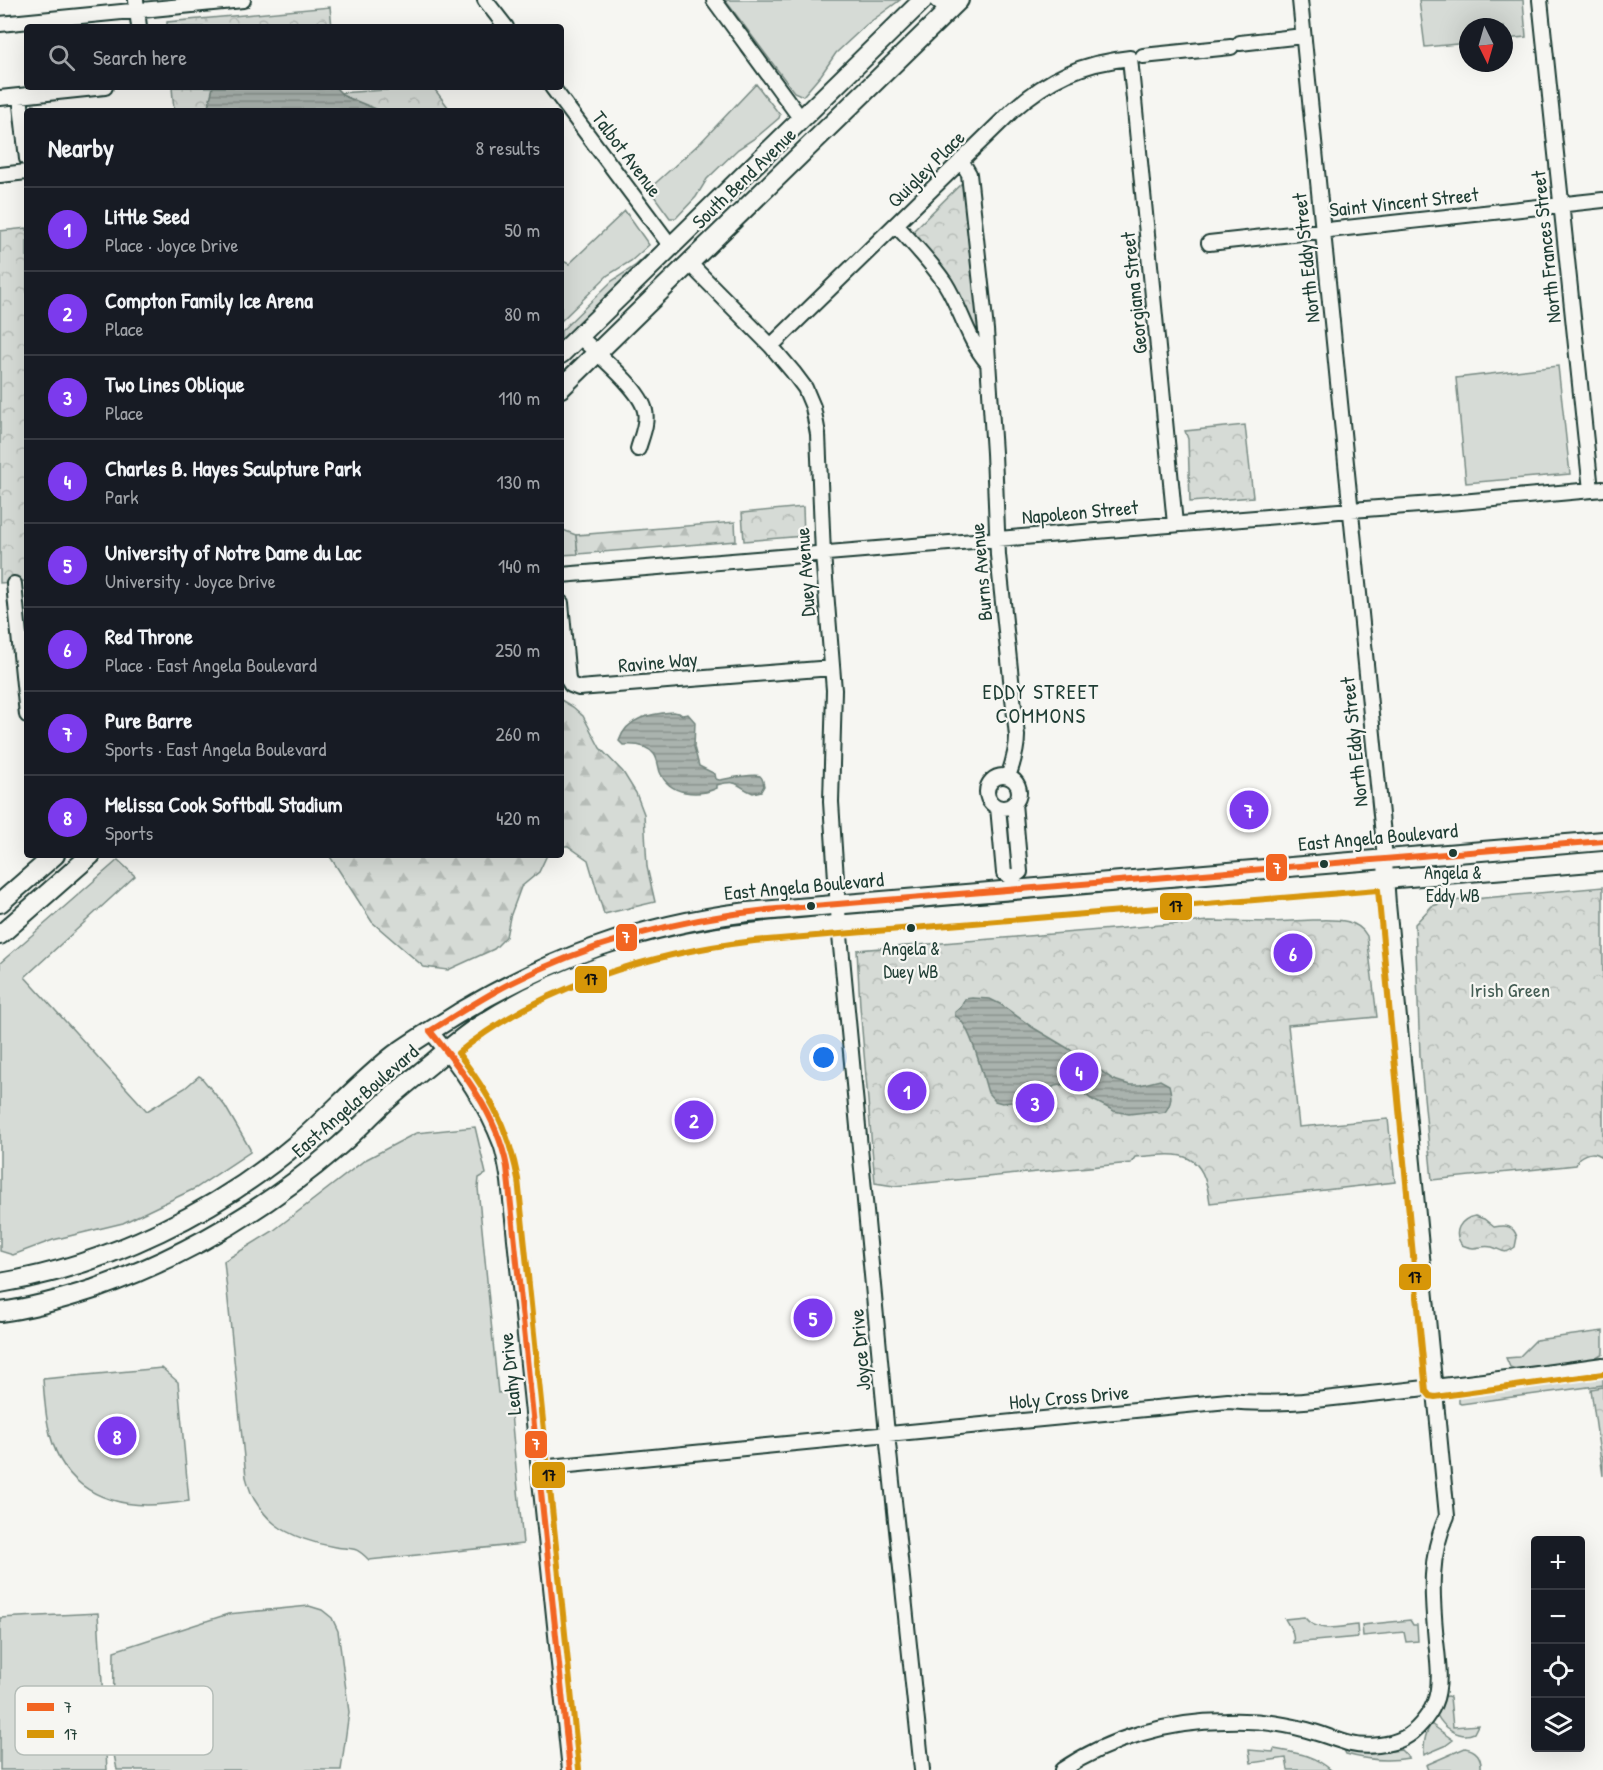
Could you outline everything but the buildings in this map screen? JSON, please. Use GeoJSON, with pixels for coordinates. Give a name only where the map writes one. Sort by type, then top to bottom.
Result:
{"type":"FeatureCollection","features":[{"type":"Feature","properties":{"kind":"main road","name":"South Bend Avenue"},"geometry":{"type":"LineString","coordinates":[[564,351],[923,0]]}},
{"type":"Feature","properties":{"kind":"main road","name":"South Bend Avenue"},"geometry":{"type":"LineString","coordinates":[[564,385],[948,4]]}},
{"type":"Feature","properties":{"kind":"main road","name":"East Angela Boulevard"},"geometry":{"type":"LineString","coordinates":[[0,1282],[45,1273],[112,1252],[162,1231],[268,1167],[299,1142],[387,1061],[430,1031],[527,975],[621,938],[717,916],[837,905],[1013,884],[1603,841]]}},
{"type":"Feature","properties":{"kind":"main road"},"geometry":{"type":"LineString","coordinates":[[0,903],[52,858]]}},
{"type":"Feature","properties":{"kind":"main road"},"geometry":{"type":"LineString","coordinates":[[0,935],[89,858]]}},
{"type":"Feature","properties":{"kind":"main road","name":"East Angela Boulevard"},"geometry":{"type":"LineString","coordinates":[[0,1312],[52,1301],[146,1270],[230,1227],[277,1196],[332,1152],[382,1105],[477,1027],[565,980],[664,948],[721,936],[838,925],[1603,861]]}},
{"type":"Feature","properties":{"kind":"street"},"geometry":{"type":"LineString","coordinates":[[0,24],[136,5],[243,0]]}},
{"type":"Feature","properties":{"kind":"street"},"geometry":{"type":"LineString","coordinates":[[485,0],[504,24]]}},
{"type":"Feature","properties":{"kind":"street"},"geometry":{"type":"LineString","coordinates":[[714,0],[801,119]]}},
{"type":"Feature","properties":{"kind":"street","name":"North Eddy Street"},"geometry":{"type":"LineString","coordinates":[[1062,1770],[1096,1751],[1138,1735],[1201,1722],[1226,1721],[1283,1725],[1351,1744],[1381,1744],[1403,1739],[1412,1733],[1435,1703],[1439,1676],[1432,1571],[1439,1538],[1447,1516],[1300,0]]}},
{"type":"Feature","properties":{"kind":"street","name":"North Frances Street"},"geometry":{"type":"LineString","coordinates":[[1540,0],[1597,490]]}},
{"type":"Feature","properties":{"kind":"street"},"geometry":{"type":"LineString","coordinates":[[136,5],[139,24]]}},
{"type":"Feature","properties":{"kind":"street","name":"Quigley Place"},"geometry":{"type":"LineString","coordinates":[[771,346],[1013,110],[1043,86],[1082,67],[1106,61],[1303,36]]}},
{"type":"Feature","properties":{"kind":"street","name":"Georgiana Street"},"geometry":{"type":"LineString","coordinates":[[1136,57],[1175,524]]}},
{"type":"Feature","properties":{"kind":"street"},"geometry":{"type":"LineString","coordinates":[[0,98],[77,90]]}},
{"type":"Feature","properties":{"kind":"street","name":"Talbot Avenue"},"geometry":{"type":"LineString","coordinates":[[554,90],[670,246]]}},
{"type":"Feature","properties":{"kind":"street"},"geometry":{"type":"LineString","coordinates":[[20,96],[24,132]]}},
{"type":"Feature","properties":{"kind":"street","name":"Burns Avenue"},"geometry":{"type":"LineString","coordinates":[[962,160],[969,174],[986,330],[997,539],[1017,736],[1017,745],[1008,777]]}},
{"type":"Feature","properties":{"kind":"street"},"geometry":{"type":"LineString","coordinates":[[0,175],[24,172]]}},
{"type":"Feature","properties":{"kind":"street","name":"Saint Vincent Street"},"geometry":{"type":"LineString","coordinates":[[1209,243],[1603,200]]}},
{"type":"Feature","properties":{"kind":"street","name":"Burns Avenue"},"geometry":{"type":"LineString","coordinates":[[896,225],[945,283],[977,351],[987,362]]}},
{"type":"Feature","properties":{"kind":"street","name":"Duey Avenue"},"geometry":{"type":"LineString","coordinates":[[689,263],[771,346],[805,388],[813,407],[818,434],[823,554],[834,690],[831,802],[838,925]]}},
{"type":"Feature","properties":{"kind":"street"},"geometry":{"type":"LineString","coordinates":[[579,336],[628,384],[641,402],[645,412],[645,422],[638,449]]}},
{"type":"Feature","properties":{"kind":"street","name":"Napoleon Street"},"geometry":{"type":"LineString","coordinates":[[564,575],[1597,490]]}},
{"type":"Feature","properties":{"kind":"street"},"geometry":{"type":"LineString","coordinates":[[14,584],[24,685]]}},
{"type":"Feature","properties":{"kind":"street","name":"Ravine Way"},"geometry":{"type":"LineString","coordinates":[[564,636],[568,680],[574,687],[579,688],[832,668]]}},
{"type":"Feature","properties":{"kind":"street"},"geometry":{"type":"LineString","coordinates":[[998,807],[1004,873],[1013,884],[1020,872],[1014,803],[1018,790],[1015,782],[1008,777],[995,778],[991,781],[987,789],[990,802],[998,807],[1007,807],[1014,803]]}},
{"type":"Feature","properties":{"kind":"street","name":"Joyce Drive"},"geometry":{"type":"LineString","coordinates":[[838,925],[922,1770]]}},
{"type":"Feature","properties":{"kind":"street","name":"Leahy Drive"},"geometry":{"type":"LineString","coordinates":[[430,1031],[477,1094],[502,1147],[509,1181],[570,1770]]}},
{"type":"Feature","properties":{"kind":"street","name":"Holy Cross Drive"},"geometry":{"type":"LineString","coordinates":[[539,1468],[1228,1401],[1272,1403],[1434,1388],[1603,1365]]}},
{"type":"Feature","properties":{"kind":"green space"},"geometry":{"type":"Polygon","coordinates":[[[725,0],[900,0],[866,25],[836,53],[803,96],[794,92],[725,0]]]}},
{"type":"Feature","properties":{"kind":"green space"},"geometry":{"type":"Polygon","coordinates":[[[1419,0],[1523,0],[1526,37],[1513,38],[1513,18],[1459,18],[1459,44],[1425,47],[1419,0]]]}},
{"type":"Feature","properties":{"kind":"green space"},"geometry":{"type":"Polygon","coordinates":[[[330,7],[332,24],[167,24],[167,22],[330,7]]]}},
{"type":"Feature","properties":{"kind":"green space"},"geometry":{"type":"Polygon","coordinates":[[[756,84],[780,115],[779,118],[738,149],[707,179],[696,197],[676,218],[670,218],[649,189],[701,142],[756,84]]]}},
{"type":"Feature","properties":{"kind":"green space"},"geometry":{"type":"Polygon","coordinates":[[[172,90],[338,90],[338,93],[435,90],[449,108],[174,108],[172,90]]]}},
{"type":"Feature","properties":{"kind":"green space"},"geometry":{"type":"Polygon","coordinates":[[[965,180],[979,330],[977,332],[910,234],[965,180]]]}},
{"type":"Feature","properties":{"kind":"green space"},"geometry":{"type":"Polygon","coordinates":[[[625,211],[649,245],[631,261],[608,275],[564,318],[564,262],[569,264],[625,211]]]}},
{"type":"Feature","properties":{"kind":"green space"},"geometry":{"type":"Polygon","coordinates":[[[24,228],[24,581],[0,583],[0,231],[24,228]]]}},
{"type":"Feature","properties":{"kind":"green space"},"geometry":{"type":"Polygon","coordinates":[[[651,251],[650,255],[564,339],[564,328],[612,281],[635,266],[651,251]]]}},
{"type":"Feature","properties":{"kind":"green space"},"geometry":{"type":"Polygon","coordinates":[[[1558,366],[1570,474],[1466,483],[1456,378],[1558,366]]]}},
{"type":"Feature","properties":{"kind":"green space"},"geometry":{"type":"Polygon","coordinates":[[[1245,425],[1253,497],[1190,502],[1188,439],[1185,431],[1245,425]]]}},
{"type":"Feature","properties":{"kind":"green space"},"geometry":{"type":"Polygon","coordinates":[[[803,507],[804,536],[744,541],[742,513],[803,507]]]}},
{"type":"Feature","properties":{"kind":"green space"},"geometry":{"type":"Polygon","coordinates":[[[735,522],[736,541],[578,554],[576,535],[735,522]]]}},
{"type":"Feature","properties":{"kind":"green space"},"geometry":{"type":"Polygon","coordinates":[[[564,530],[576,535],[578,554],[564,555],[564,530]]]}},
{"type":"Feature","properties":{"kind":"green space"},"geometry":{"type":"Polygon","coordinates":[[[564,702],[583,716],[600,748],[623,772],[636,793],[644,814],[647,867],[655,902],[604,914],[588,860],[568,846],[564,846],[564,702]]]}},
{"type":"Feature","properties":{"kind":"green space"},"geometry":{"type":"Polygon","coordinates":[[[331,858],[546,858],[539,872],[521,887],[510,917],[506,937],[494,949],[448,970],[424,967],[372,922],[331,858]]]}},
{"type":"Feature","properties":{"kind":"green space"},"geometry":{"type":"Polygon","coordinates":[[[118,860],[135,876],[25,977],[147,1111],[185,1088],[199,1076],[225,1106],[250,1152],[196,1188],[123,1223],[53,1240],[13,1255],[0,1251],[0,963],[118,860]]]}},
{"type":"Feature","properties":{"kind":"green space","name":"Irish Green"},"geometry":{"type":"Polygon","coordinates":[[[1603,887],[1603,1158],[1594,1153],[1585,1154],[1579,1158],[1576,1165],[1432,1180],[1420,1055],[1415,924],[1432,906],[1451,901],[1603,887]]]}},
{"type":"Feature","properties":{"kind":"green space"},"geometry":{"type":"Polygon","coordinates":[[[1336,920],[1351,923],[1357,925],[1367,936],[1377,1017],[1288,1025],[1299,1127],[1388,1119],[1395,1182],[1210,1203],[1207,1185],[1202,1172],[1195,1163],[1177,1155],[1165,1155],[1135,1157],[1131,1163],[894,1186],[875,1183],[857,950],[1209,921],[1336,920]]]}},
{"type":"Feature","properties":{"kind":"green space"},"geometry":{"type":"Polygon","coordinates":[[[475,1127],[486,1174],[479,1178],[478,1188],[498,1393],[509,1392],[523,1544],[369,1560],[354,1549],[328,1546],[296,1536],[266,1516],[253,1496],[246,1477],[224,1261],[273,1231],[365,1160],[416,1133],[475,1127]]]}},
{"type":"Feature","properties":{"kind":"green space"},"geometry":{"type":"Polygon","coordinates":[[[1475,1216],[1484,1219],[1494,1227],[1511,1228],[1517,1237],[1515,1247],[1503,1252],[1488,1246],[1472,1248],[1462,1245],[1458,1235],[1459,1227],[1465,1220],[1475,1216]]]}},
{"type":"Feature","properties":{"kind":"green space"},"geometry":{"type":"Polygon","coordinates":[[[1603,1331],[1603,1353],[1592,1360],[1519,1370],[1510,1367],[1506,1358],[1519,1357],[1536,1340],[1603,1331]]]}},
{"type":"Feature","properties":{"kind":"green space"},"geometry":{"type":"Polygon","coordinates":[[[162,1368],[178,1382],[189,1501],[147,1505],[111,1500],[95,1493],[70,1474],[60,1460],[48,1425],[43,1379],[162,1368]]]}},
{"type":"Feature","properties":{"kind":"green space"},"geometry":{"type":"Polygon","coordinates":[[[1593,1375],[1603,1378],[1603,1385],[1459,1403],[1459,1393],[1593,1375]]]}},
{"type":"Feature","properties":{"kind":"green space"},"geometry":{"type":"Polygon","coordinates":[[[1603,1387],[1603,1476],[1591,1389],[1603,1387]]]}},
{"type":"Feature","properties":{"kind":"green space"},"geometry":{"type":"Polygon","coordinates":[[[309,1606],[322,1610],[332,1618],[338,1631],[349,1712],[341,1770],[117,1770],[114,1755],[213,1755],[213,1686],[114,1686],[114,1651],[228,1614],[309,1606]]]}},
{"type":"Feature","properties":{"kind":"green space"},"geometry":{"type":"Polygon","coordinates":[[[98,1613],[102,1686],[15,1686],[15,1755],[106,1755],[107,1770],[0,1770],[0,1618],[98,1613]]]}},
{"type":"Feature","properties":{"kind":"green space"},"geometry":{"type":"Polygon","coordinates":[[[1304,1617],[1322,1628],[1357,1625],[1358,1637],[1293,1643],[1293,1633],[1285,1619],[1304,1617]]]}},
{"type":"Feature","properties":{"kind":"green space"},"geometry":{"type":"Polygon","coordinates":[[[1410,1620],[1413,1625],[1417,1625],[1418,1641],[1406,1642],[1404,1632],[1363,1636],[1362,1625],[1410,1620]]]}},
{"type":"Feature","properties":{"kind":"green space"},"geometry":{"type":"Polygon","coordinates":[[[1444,1697],[1450,1697],[1453,1727],[1478,1725],[1474,1733],[1458,1734],[1440,1720],[1437,1715],[1444,1697]]]}},
{"type":"Feature","properties":{"kind":"green space"},"geometry":{"type":"Polygon","coordinates":[[[1431,1724],[1453,1740],[1424,1755],[1425,1739],[1431,1724]]]}},
{"type":"Feature","properties":{"kind":"green space"},"geometry":{"type":"Polygon","coordinates":[[[1465,1748],[1478,1755],[1481,1770],[1428,1770],[1426,1765],[1465,1748]]]}},
{"type":"Feature","properties":{"kind":"green space"},"geometry":{"type":"Polygon","coordinates":[[[1274,1749],[1311,1757],[1331,1770],[1288,1770],[1286,1758],[1251,1763],[1249,1750],[1273,1752],[1274,1749]]]}},
{"type":"Feature","properties":{"kind":"green space"},"geometry":{"type":"Polygon","coordinates":[[[1344,1750],[1368,1754],[1401,1750],[1409,1758],[1369,1759],[1346,1754],[1344,1750]]]}},
{"type":"Feature","properties":{"kind":"shaded area"},"geometry":{"type":"Polygon","coordinates":[[[212,90],[338,90],[344,96],[374,108],[208,108],[212,90]]]}},
{"type":"Feature","properties":{"kind":"shaded area"},"geometry":{"type":"Polygon","coordinates":[[[673,712],[688,714],[695,722],[694,747],[699,766],[715,774],[716,779],[719,780],[760,776],[764,786],[761,791],[753,793],[730,783],[717,785],[717,788],[701,793],[677,790],[664,780],[651,751],[640,746],[623,745],[619,741],[628,727],[640,718],[673,712]]]}},
{"type":"Feature","properties":{"kind":"shaded area"},"geometry":{"type":"Polygon","coordinates":[[[965,999],[990,999],[1000,1004],[1114,1080],[1130,1085],[1140,1085],[1160,1080],[1169,1085],[1171,1099],[1169,1106],[1165,1112],[1159,1113],[1155,1111],[1129,1114],[1114,1111],[1091,1099],[1076,1087],[1066,1084],[1055,1086],[1022,1101],[1002,1103],[995,1101],[988,1093],[971,1038],[961,1020],[955,1016],[955,1012],[965,999]]]}},
{"type":"Feature","properties":{"kind":"transit line","name":"7"},"geometry":{"type":"LineString","coordinates":[[570,1770],[507,1167],[495,1129],[477,1094],[430,1031],[509,984],[573,955],[639,934],[707,918],[777,909],[1603,841]]}},
{"type":"Feature","properties":{"kind":"transit line","name":"17"},"geometry":{"type":"LineString","coordinates":[[579,1769],[518,1179],[509,1143],[496,1112],[458,1053],[490,1029],[524,1009],[598,976],[676,954],[754,941],[1378,890],[1426,1391],[1430,1396],[1435,1397],[1603,1374]]}},
{"type":"Feature","properties":{"kind":"place","name":"Pure Barre"},"geometry":{"type":"Point","coordinates":[1249,810]}},
{"type":"Feature","properties":{"kind":"place","name":"Angela & Eddy WB"},"geometry":{"type":"Point","coordinates":[1453,853]}},
{"type":"Feature","properties":{"kind":"place","name":"Angela & Duey WB"},"geometry":{"type":"Point","coordinates":[911,928]}},
{"type":"Feature","properties":{"kind":"place","name":"Red Throne"},"geometry":{"type":"Point","coordinates":[1293,953]}},
{"type":"Feature","properties":{"kind":"place","name":"Charles B. Hayes Sculpture Park"},"geometry":{"type":"Point","coordinates":[1079,1072]}},
{"type":"Feature","properties":{"kind":"place","name":"Little Seed"},"geometry":{"type":"Point","coordinates":[907,1091]}},
{"type":"Feature","properties":{"kind":"place","name":"Two Lines Oblique"},"geometry":{"type":"Point","coordinates":[1035,1103]}},
{"type":"Feature","properties":{"kind":"place","name":"Compton Family Ice Arena"},"geometry":{"type":"Point","coordinates":[694,1120]}},
{"type":"Feature","properties":{"kind":"place","name":"University of Notre Dame du Lac"},"geometry":{"type":"Point","coordinates":[813,1318]}},
{"type":"Feature","properties":{"kind":"place","name":"Melissa Cook Softball Stadium"},"geometry":{"type":"Point","coordinates":[117,1436]}},
{"type":"Feature","properties":{"kind":"district","name":"EDDY STREET COMMONS"},"geometry":{"type":"Point","coordinates":[1041,704]}}]}
